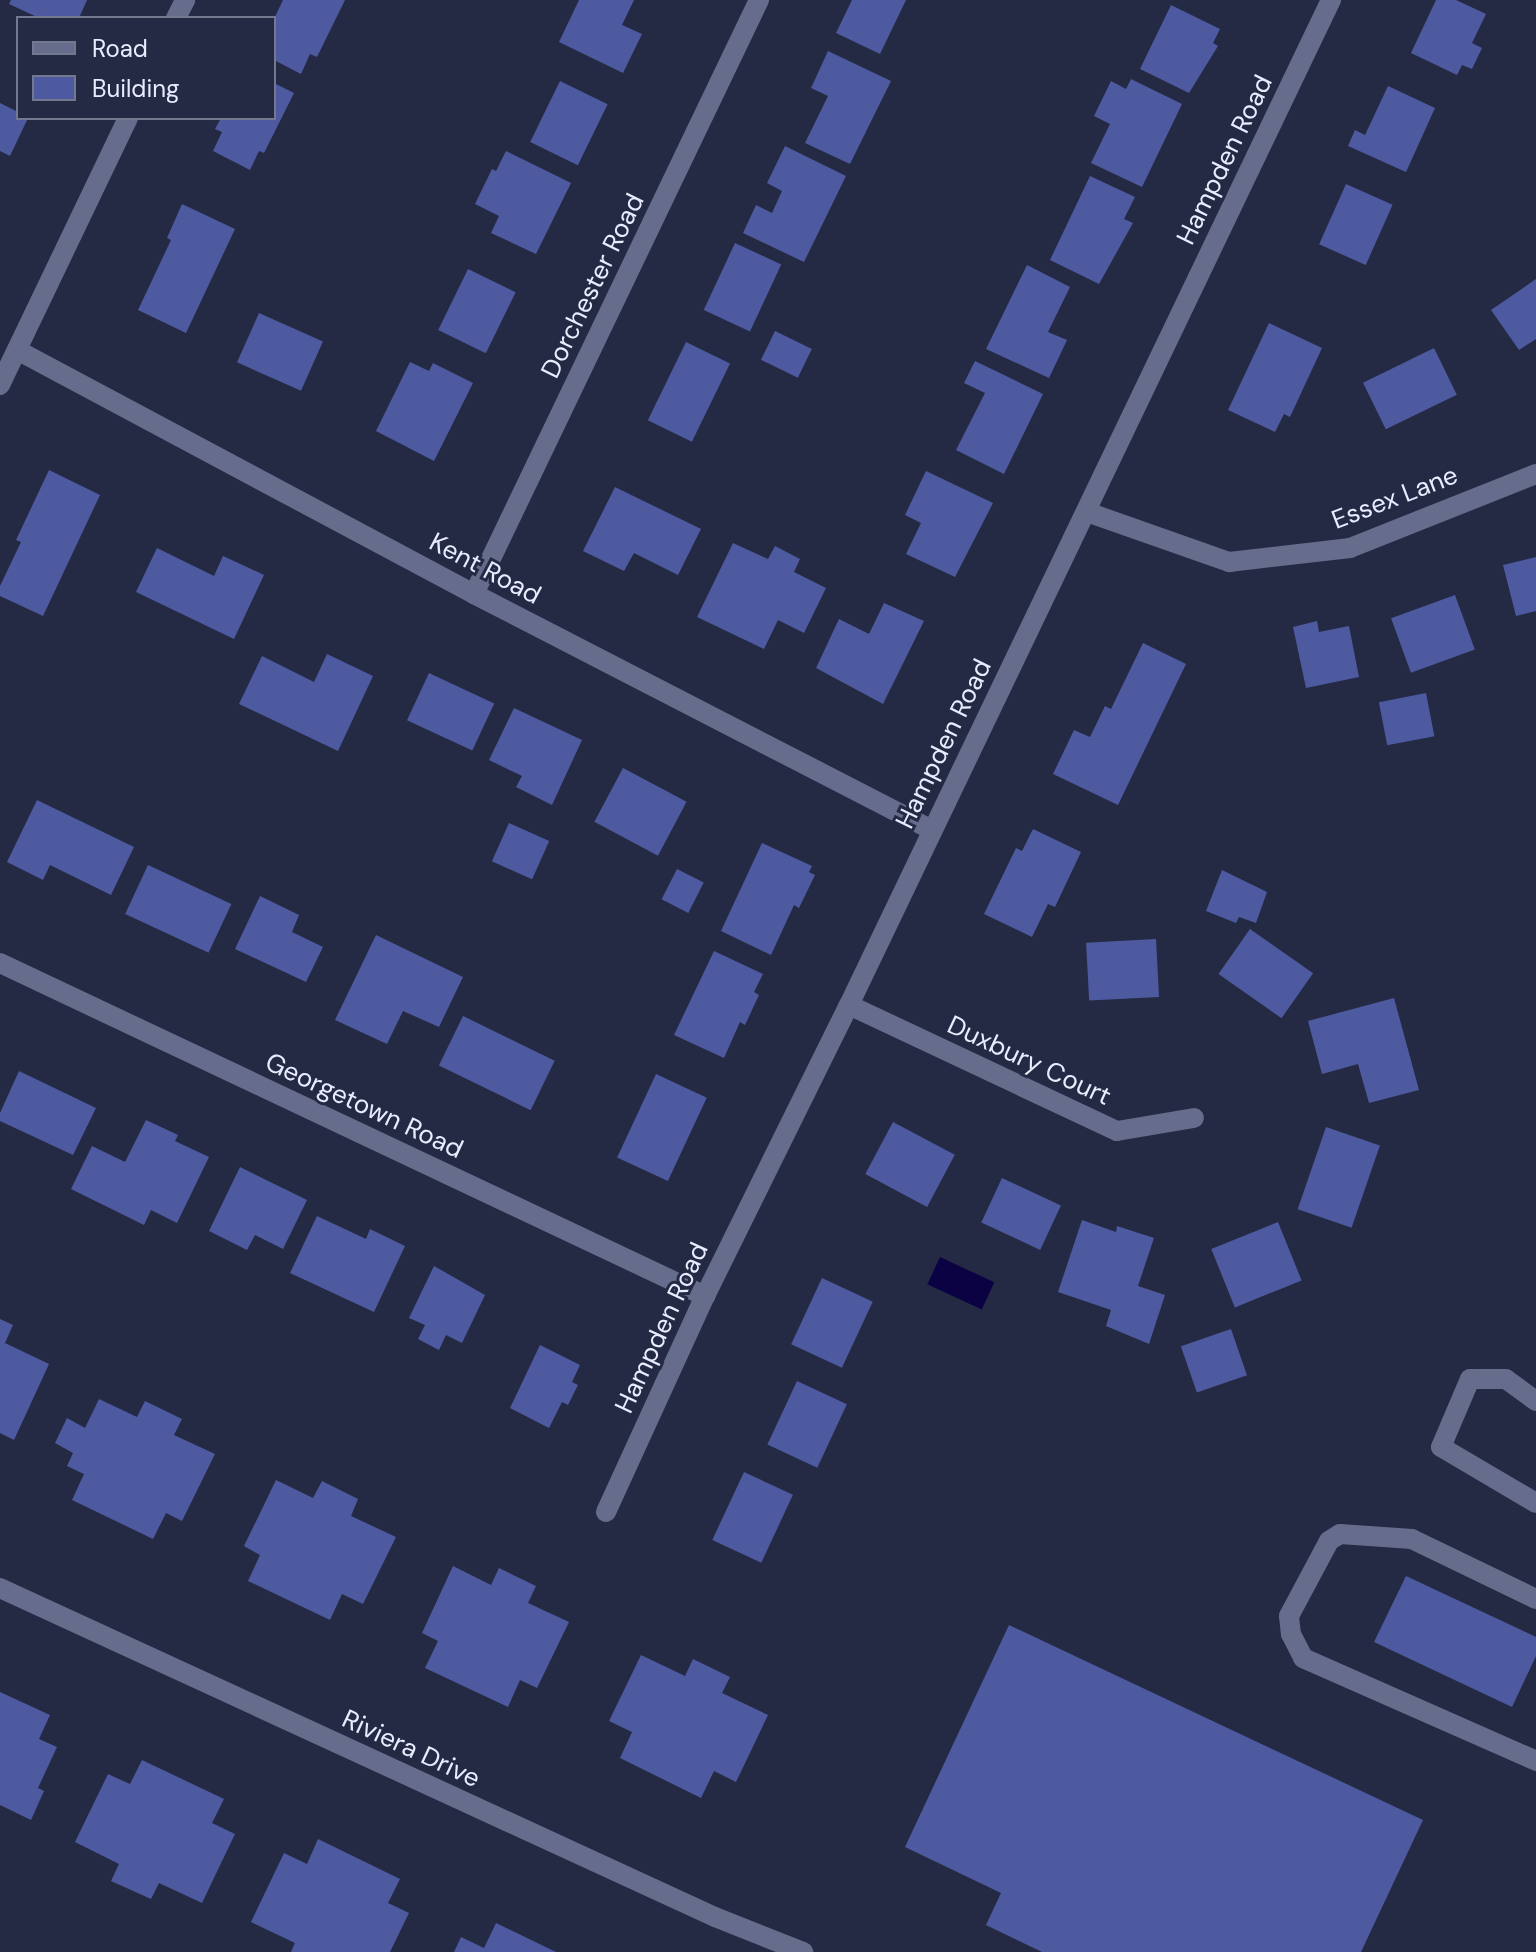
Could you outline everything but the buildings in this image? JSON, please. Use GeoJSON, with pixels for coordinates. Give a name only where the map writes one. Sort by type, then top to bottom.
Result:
{"type":"FeatureCollection","features":[{"type":"Feature","properties":{"kind":"street","name":"Dorchester Road"},"geometry":{"type":"LineString","coordinates":[[474,594],[759,0]]}},
{"type":"Feature","properties":{"kind":"street","name":"Hampden Road"},"geometry":{"type":"LineString","coordinates":[[606,1512],[705,1296],[849,1005],[1331,0]]}},
{"type":"Feature","properties":{"kind":"street"},"geometry":{"type":"LineString","coordinates":[[0,385],[127,120]]}},
{"type":"Feature","properties":{"kind":"street","name":"Kent Road"},"geometry":{"type":"LineString","coordinates":[[17,350],[474,594],[932,830]]}},
{"type":"Feature","properties":{"kind":"street","name":"Essex Lane"},"geometry":{"type":"LineString","coordinates":[[1087,512],[1229,562],[1350,548],[1536,474]]}},
{"type":"Feature","properties":{"kind":"street","name":"Georgetown Road"},"geometry":{"type":"LineString","coordinates":[[0,963],[705,1296]]}},
{"type":"Feature","properties":{"kind":"street","name":"Duxbury Court"},"geometry":{"type":"LineString","coordinates":[[849,1005],[1117,1131],[1194,1118]]}},
{"type":"Feature","properties":{"kind":"street"},"geometry":{"type":"LineString","coordinates":[[1536,1401],[1506,1379],[1470,1379],[1441,1447],[1536,1503]]}},
{"type":"Feature","properties":{"kind":"street"},"geometry":{"type":"LineString","coordinates":[[1536,1599],[1412,1539],[1340,1534],[1329,1541],[1289,1616],[1291,1634],[1303,1658],[1536,1761]]}},
{"type":"Feature","properties":{"kind":"street","name":"Riviera Drive"},"geometry":{"type":"LineString","coordinates":[[0,1588],[715,1917],[803,1952]]}},
{"type":"Feature","properties":{"kind":"shaded area"},"geometry":{"type":"Polygon","coordinates":[[[940,1257],[994,1282],[982,1310],[927,1284],[940,1257]]]}}]}
